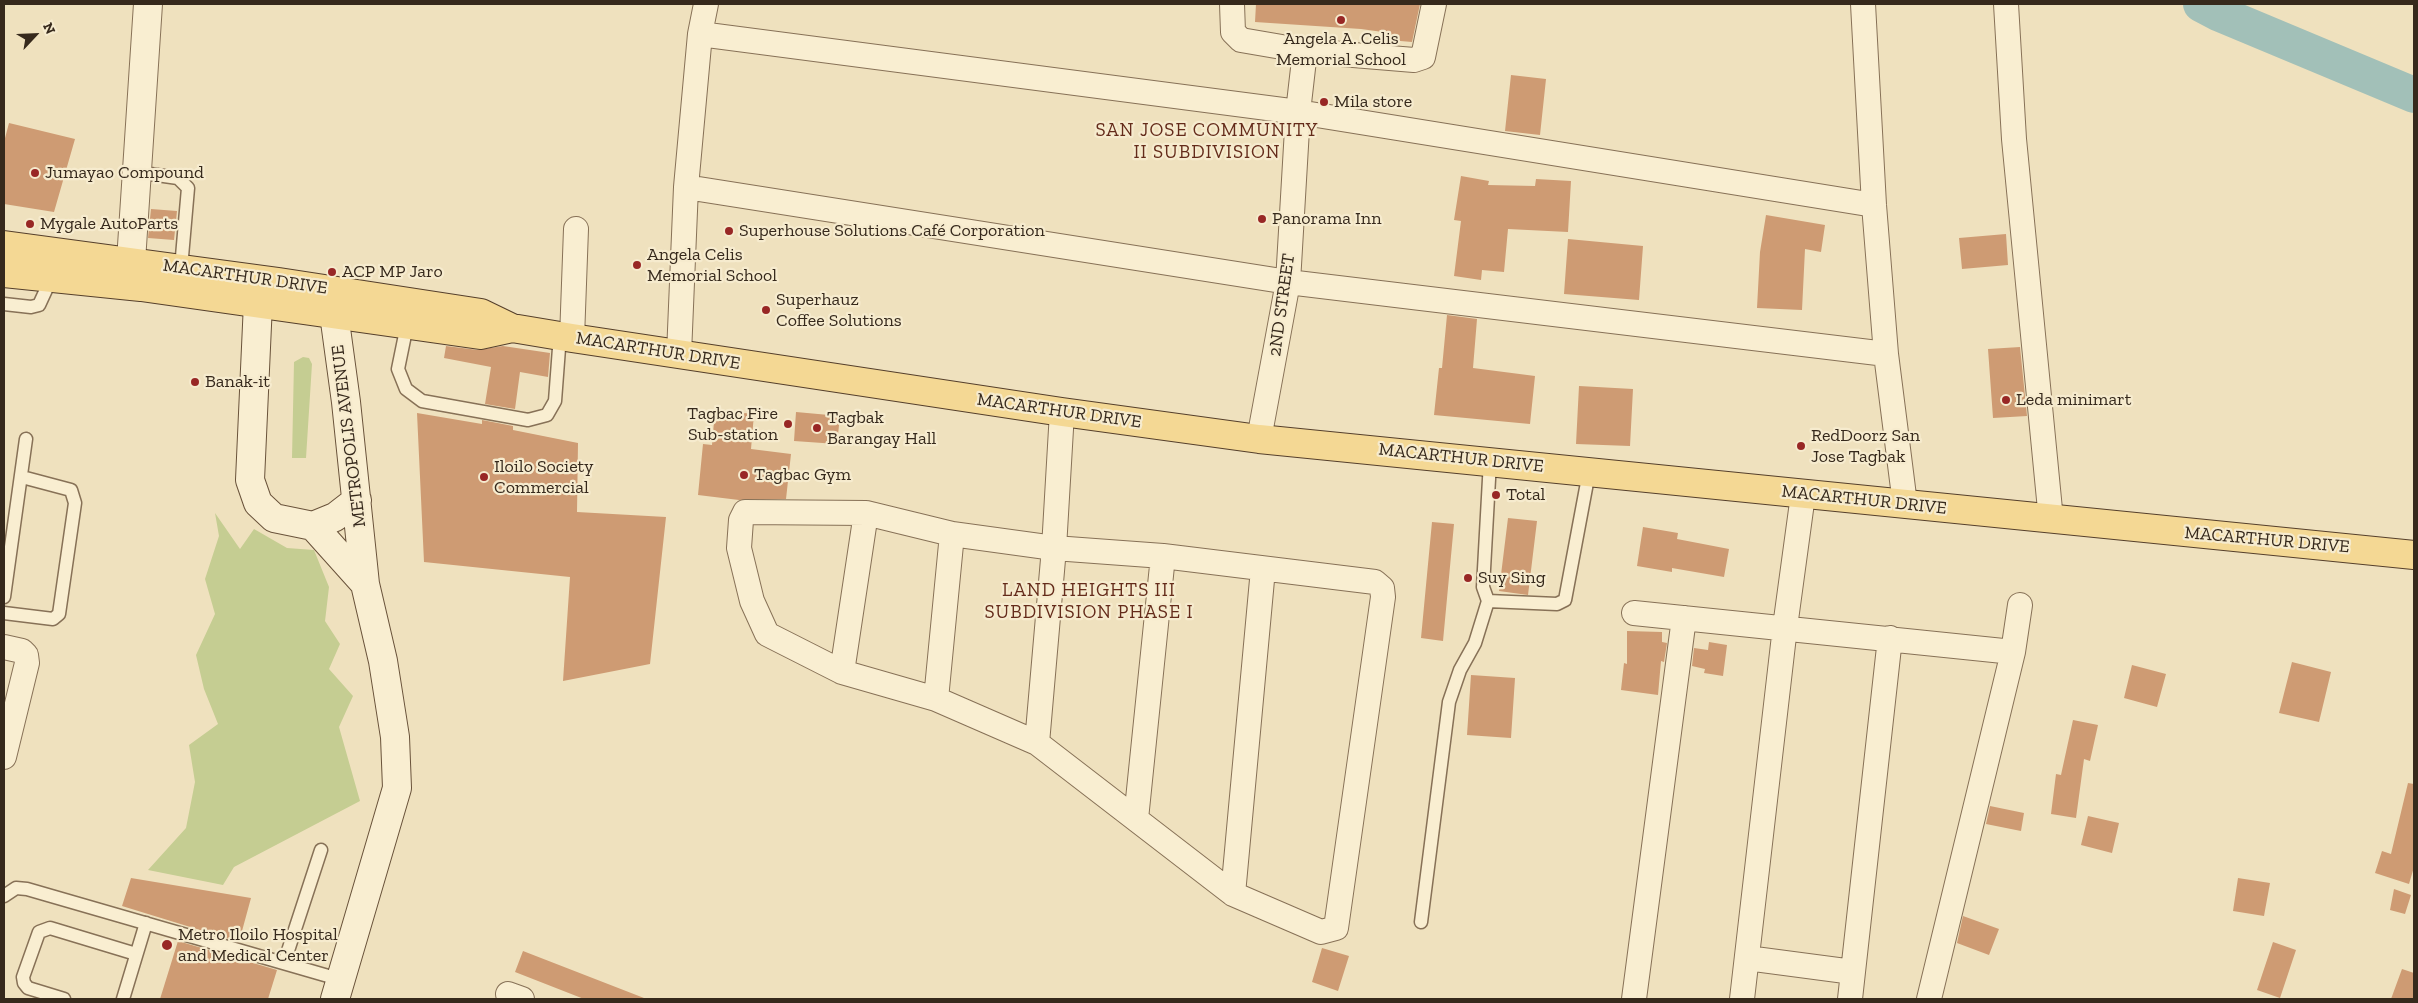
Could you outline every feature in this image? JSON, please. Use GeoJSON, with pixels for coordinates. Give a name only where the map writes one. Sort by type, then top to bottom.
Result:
{"type":"FeatureCollection","features":[{"type":"Feature","properties":{"kind":"main road"},"geometry":{"type":"LineString","coordinates":[[131,261],[148,4]]}},
{"type":"Feature","properties":{"kind":"main road","name":"MACARTHUR DRIVE"},"geometry":{"type":"LineString","coordinates":[[4,245],[279,282],[331,302],[407,325],[480,335],[512,328]]}},
{"type":"Feature","properties":{"kind":"main road","name":"MACARTHUR DRIVE"},"geometry":{"type":"LineString","coordinates":[[4,273],[140,287],[258,304],[331,302],[481,313],[512,328],[1062,412],[1260,439],[1490,461],[2051,520],[2414,554]]}},
{"type":"Feature","properties":{"kind":"main road"},"geometry":{"type":"LineString","coordinates":[[279,282],[258,304],[250,480],[258,503],[274,518],[313,526],[335,517],[357,500]]}},
{"type":"Feature","properties":{"kind":"main road","name":"METROPOLIS AVENUE"},"geometry":{"type":"LineString","coordinates":[[331,302],[357,500],[365,584],[383,661],[392,718],[397,788],[338,989]]}},
{"type":"Feature","properties":{"kind":"main road","name":"METROPOLIS AVENUE"},"geometry":{"type":"LineString","coordinates":[[313,526],[365,584]]}},
{"type":"Feature","properties":{"kind":"street"},"geometry":{"type":"LineString","coordinates":[[679,354],[686,187],[700,34],[706,4]]}},
{"type":"Feature","properties":{"kind":"street"},"geometry":{"type":"LineString","coordinates":[[1232,4],[1233,32],[1241,40],[1305,51],[1418,59],[1423,57],[1434,4]]}},
{"type":"Feature","properties":{"kind":"street"},"geometry":{"type":"LineString","coordinates":[[1863,4],[1874,205],[1886,354],[1904,504]]}},
{"type":"Feature","properties":{"kind":"street"},"geometry":{"type":"LineString","coordinates":[[2006,4],[2014,138],[2051,520]]}},
{"type":"Feature","properties":{"kind":"street"},"geometry":{"type":"LineString","coordinates":[[700,34],[1298,112],[1874,205]]}},
{"type":"Feature","properties":{"kind":"street","name":"2ND STREET"},"geometry":{"type":"LineString","coordinates":[[1260,439],[1288,282],[1298,112],[1305,51]]}},
{"type":"Feature","properties":{"kind":"street"},"geometry":{"type":"LineString","coordinates":[[686,187],[1288,282],[1886,354]]}},
{"type":"Feature","properties":{"kind":"street"},"geometry":{"type":"LineString","coordinates":[[566,336],[576,229]]}},
{"type":"Feature","properties":{"kind":"street"},"geometry":{"type":"LineString","coordinates":[[1037,743],[1054,548],[1062,412]]}},
{"type":"Feature","properties":{"kind":"street"},"geometry":{"type":"LineString","coordinates":[[1742,999],[1785,627],[1803,495]]}},
{"type":"Feature","properties":{"kind":"street"},"geometry":{"type":"LineString","coordinates":[[745,512],[866,512],[952,534],[1054,548],[1163,556],[1375,582],[1382,588],[1383,597],[1336,928],[1329,932],[1321,932],[1233,894],[1037,743],[936,699],[842,672],[767,634],[752,601],[739,548],[741,520],[745,512]]}},
{"type":"Feature","properties":{"kind":"street"},"geometry":{"type":"LineString","coordinates":[[842,672],[866,512]]}},
{"type":"Feature","properties":{"kind":"street"},"geometry":{"type":"LineString","coordinates":[[936,699],[952,534]]}},
{"type":"Feature","properties":{"kind":"street"},"geometry":{"type":"LineString","coordinates":[[1136,819],[1163,556]]}},
{"type":"Feature","properties":{"kind":"street"},"geometry":{"type":"LineString","coordinates":[[1233,894],[1263,569]]}},
{"type":"Feature","properties":{"kind":"street"},"geometry":{"type":"LineString","coordinates":[[1929,999],[2013,652],[2020,605]]}},
{"type":"Feature","properties":{"kind":"street"},"geometry":{"type":"LineString","coordinates":[[1634,613],[1785,627],[2013,652]]}},
{"type":"Feature","properties":{"kind":"street"},"geometry":{"type":"LineString","coordinates":[[1634,999],[1684,618]]}},
{"type":"Feature","properties":{"kind":"street"},"geometry":{"type":"LineString","coordinates":[[1850,999],[1890,638]]}},
{"type":"Feature","properties":{"kind":"street"},"geometry":{"type":"LineString","coordinates":[[4,647],[22,651],[26,655],[27,663],[4,757]]}},
{"type":"Feature","properties":{"kind":"street"},"geometry":{"type":"LineString","coordinates":[[1747,958],[1854,972]]}},
{"type":"Feature","properties":{"kind":"lane"},"geometry":{"type":"LineString","coordinates":[[136,172],[178,178],[188,188],[181,268]]}},
{"type":"Feature","properties":{"kind":"lane"},"geometry":{"type":"LineString","coordinates":[[4,304],[39,305],[51,279]]}},
{"type":"Feature","properties":{"kind":"lane"},"geometry":{"type":"LineString","coordinates":[[407,325],[398,369],[406,389],[422,401],[528,420],[547,415],[555,401],[566,336]]}},
{"type":"Feature","properties":{"kind":"lane"},"geometry":{"type":"LineString","coordinates":[[4,597],[26,439]]}},
{"type":"Feature","properties":{"kind":"lane"},"geometry":{"type":"LineString","coordinates":[[1421,922],[1449,702],[1460,670],[1475,643],[1488,601],[1482,586],[1490,461]]}},
{"type":"Feature","properties":{"kind":"lane"},"geometry":{"type":"LineString","coordinates":[[1488,601],[1557,604],[1565,600],[1589,472]]}},
{"type":"Feature","properties":{"kind":"lane"},"geometry":{"type":"LineString","coordinates":[[4,614],[53,619],[60,614],[74,512],[75,503],[71,490],[22,477]]}},
{"type":"Feature","properties":{"kind":"lane"},"geometry":{"type":"LineString","coordinates":[[284,963],[321,850]]}},
{"type":"Feature","properties":{"kind":"lane"},"geometry":{"type":"LineString","coordinates":[[4,896],[16,888],[27,889],[284,963],[338,989]]}},
{"type":"Feature","properties":{"kind":"lane"},"geometry":{"type":"LineString","coordinates":[[123,999],[146,923]]}},
{"type":"Feature","properties":{"kind":"lane"},"geometry":{"type":"LineString","coordinates":[[64,999],[28,988],[24,983],[23,977],[39,932],[50,928],[136,954]]}},
{"type":"Feature","properties":{"kind":"green space"},"geometry":{"type":"Polygon","coordinates":[[[303,357],[309,358],[312,364],[306,458],[292,458],[294,362],[303,357]]]}},
{"type":"Feature","properties":{"kind":"green space"},"geometry":{"type":"Polygon","coordinates":[[[215,513],[240,549],[254,529],[287,548],[314,550],[329,587],[325,621],[340,644],[329,669],[353,696],[339,727],[360,801],[234,867],[223,885],[148,870],[186,828],[195,782],[189,745],[218,724],[204,689],[196,655],[215,614],[205,579],[219,536],[215,513]]]}},
{"type":"Feature","properties":{"kind":"building"},"geometry":{"type":"Polygon","coordinates":[[[1256,4],[1420,4],[1412,42],[1389,40],[1390,33],[1361,29],[1255,22],[1256,4]]]}},
{"type":"Feature","properties":{"kind":"building"},"geometry":{"type":"Polygon","coordinates":[[[1511,75],[1546,79],[1540,135],[1505,131],[1511,75]]]}},
{"type":"Feature","properties":{"kind":"building","name":"Jumayao Compound"},"geometry":{"type":"Polygon","coordinates":[[[9,123],[75,139],[54,212],[4,204],[4,142],[9,123]]]}},
{"type":"Feature","properties":{"kind":"building"},"geometry":{"type":"Polygon","coordinates":[[[1461,176],[1489,181],[1488,185],[1535,186],[1536,179],[1571,181],[1568,232],[1508,229],[1504,272],[1482,270],[1481,280],[1454,276],[1461,221],[1454,220],[1461,176]]]}},
{"type":"Feature","properties":{"kind":"building"},"geometry":{"type":"Polygon","coordinates":[[[151,209],[177,211],[174,240],[148,238],[151,209]]]}},
{"type":"Feature","properties":{"kind":"building"},"geometry":{"type":"Polygon","coordinates":[[[1766,215],[1825,225],[1821,252],[1805,249],[1802,310],[1757,308],[1760,252],[1766,215]]]}},
{"type":"Feature","properties":{"kind":"building"},"geometry":{"type":"Polygon","coordinates":[[[2006,234],[2008,265],[1962,269],[1959,238],[2006,234]]]}},
{"type":"Feature","properties":{"kind":"building"},"geometry":{"type":"Polygon","coordinates":[[[1568,239],[1643,246],[1639,300],[1564,294],[1568,239]]]}},
{"type":"Feature","properties":{"kind":"building"},"geometry":{"type":"Polygon","coordinates":[[[1447,315],[1477,319],[1473,368],[1535,376],[1530,424],[1434,415],[1439,368],[1442,368],[1447,315]]]}},
{"type":"Feature","properties":{"kind":"building"},"geometry":{"type":"Polygon","coordinates":[[[446,346],[478,350],[503,346],[550,353],[548,377],[520,372],[515,409],[485,404],[491,367],[444,358],[446,346]]]}},
{"type":"Feature","properties":{"kind":"building"},"geometry":{"type":"Polygon","coordinates":[[[2020,347],[2027,416],[1993,418],[1988,349],[2020,347]]]}},
{"type":"Feature","properties":{"kind":"building"},"geometry":{"type":"Polygon","coordinates":[[[1579,386],[1633,389],[1630,446],[1576,444],[1579,386]]]}},
{"type":"Feature","properties":{"kind":"building","name":"Tagbac Gym"},"geometry":{"type":"Polygon","coordinates":[[[715,410],[754,414],[751,449],[791,454],[786,499],[739,500],[698,495],[703,444],[712,445],[715,410]]]}},
{"type":"Feature","properties":{"kind":"building","name":"Tagbak Barangay Hall"},"geometry":{"type":"Polygon","coordinates":[[[796,412],[840,416],[837,444],[794,441],[796,412]]]}},
{"type":"Feature","properties":{"kind":"building"},"geometry":{"type":"Polygon","coordinates":[[[417,413],[482,424],[482,420],[513,426],[513,430],[578,443],[577,512],[666,517],[650,664],[563,681],[570,577],[424,562],[417,413]]]}},
{"type":"Feature","properties":{"kind":"building"},"geometry":{"type":"Polygon","coordinates":[[[1508,518],[1537,521],[1528,595],[1499,591],[1508,518]]]}},
{"type":"Feature","properties":{"kind":"building"},"geometry":{"type":"Polygon","coordinates":[[[1432,522],[1454,524],[1443,641],[1421,638],[1432,522]]]}},
{"type":"Feature","properties":{"kind":"building"},"geometry":{"type":"Polygon","coordinates":[[[1643,527],[1678,533],[1677,539],[1729,549],[1724,577],[1672,568],[1672,572],[1637,566],[1643,527]]]}},
{"type":"Feature","properties":{"kind":"building"},"geometry":{"type":"Polygon","coordinates":[[[1627,631],[1662,632],[1662,642],[1667,643],[1664,662],[1661,661],[1658,695],[1621,690],[1624,663],[1627,664],[1627,631]]]}},
{"type":"Feature","properties":{"kind":"building"},"geometry":{"type":"Polygon","coordinates":[[[1709,642],[1727,645],[1723,676],[1704,673],[1705,669],[1692,666],[1694,648],[1708,650],[1709,642]]]}},
{"type":"Feature","properties":{"kind":"building"},"geometry":{"type":"Polygon","coordinates":[[[2292,662],[2331,672],[2319,722],[2279,713],[2292,662]]]}},
{"type":"Feature","properties":{"kind":"building"},"geometry":{"type":"Polygon","coordinates":[[[2132,665],[2166,674],[2157,707],[2124,698],[2132,665]]]}},
{"type":"Feature","properties":{"kind":"building"},"geometry":{"type":"Polygon","coordinates":[[[1471,675],[1515,678],[1511,738],[1467,735],[1471,675]]]}},
{"type":"Feature","properties":{"kind":"building"},"geometry":{"type":"Polygon","coordinates":[[[2073,720],[2098,725],[2090,761],[2084,759],[2076,818],[2051,814],[2056,774],[2061,775],[2073,720]]]}},
{"type":"Feature","properties":{"kind":"building"},"geometry":{"type":"Polygon","coordinates":[[[2408,783],[2414,784],[2414,867],[2409,884],[2375,873],[2382,851],[2391,854],[2408,783]]]}},
{"type":"Feature","properties":{"kind":"building"},"geometry":{"type":"Polygon","coordinates":[[[1990,806],[2024,813],[2021,831],[1986,824],[1990,806]]]}},
{"type":"Feature","properties":{"kind":"building"},"geometry":{"type":"Polygon","coordinates":[[[2088,816],[2119,823],[2112,853],[2081,845],[2088,816]]]}},
{"type":"Feature","properties":{"kind":"building"},"geometry":{"type":"Polygon","coordinates":[[[131,878],[251,898],[239,942],[122,906],[131,878]]]}},
{"type":"Feature","properties":{"kind":"building"},"geometry":{"type":"Polygon","coordinates":[[[2238,878],[2270,883],[2264,916],[2233,911],[2238,878]]]}},
{"type":"Feature","properties":{"kind":"building"},"geometry":{"type":"Polygon","coordinates":[[[2394,889],[2411,895],[2405,914],[2390,910],[2394,889]]]}},
{"type":"Feature","properties":{"kind":"building"},"geometry":{"type":"Polygon","coordinates":[[[1963,916],[1999,929],[1989,955],[1957,943],[1963,916]]]}},
{"type":"Feature","properties":{"kind":"building"},"geometry":{"type":"Polygon","coordinates":[[[178,941],[277,970],[268,999],[160,999],[178,941]]]}},
{"type":"Feature","properties":{"kind":"building"},"geometry":{"type":"Polygon","coordinates":[[[2273,942],[2296,950],[2280,998],[2257,990],[2273,942]]]}},
{"type":"Feature","properties":{"kind":"building"},"geometry":{"type":"Polygon","coordinates":[[[1322,948],[1349,956],[1338,991],[1312,982],[1322,948]]]}},
{"type":"Feature","properties":{"kind":"building"},"geometry":{"type":"Polygon","coordinates":[[[523,951],[644,999],[584,999],[515,972],[523,951]]]}},
{"type":"Feature","properties":{"kind":"building"},"geometry":{"type":"Polygon","coordinates":[[[2402,969],[2414,973],[2414,999],[2391,999],[2402,969]]]}},
{"type":"Feature","properties":{"kind":"waterway"},"geometry":{"type":"LineString","coordinates":[[2201,4],[2220,14],[2414,95]]}},
{"type":"Feature","properties":{"kind":"place","name":"Angela A. Celis Memorial School"},"geometry":{"type":"Point","coordinates":[1341,20]}},
{"type":"Feature","properties":{"kind":"place","name":"Mila store"},"geometry":{"type":"Point","coordinates":[1324,102]}},
{"type":"Feature","properties":{"kind":"place","name":"Jumayao Compound"},"geometry":{"type":"Point","coordinates":[35,173]}},
{"type":"Feature","properties":{"kind":"place","name":"Panorama Inn"},"geometry":{"type":"Point","coordinates":[1262,219]}},
{"type":"Feature","properties":{"kind":"place","name":"Mygale AutoParts"},"geometry":{"type":"Point","coordinates":[30,224]}},
{"type":"Feature","properties":{"kind":"place","name":"Superhouse Solutions Café Corporation"},"geometry":{"type":"Point","coordinates":[729,231]}},
{"type":"Feature","properties":{"kind":"place","name":"Angela Celis Memorial School"},"geometry":{"type":"Point","coordinates":[637,265]}},
{"type":"Feature","properties":{"kind":"place","name":"ACP MP Jaro"},"geometry":{"type":"Point","coordinates":[332,272]}},
{"type":"Feature","properties":{"kind":"place","name":"Superhauz Coffee Solutions"},"geometry":{"type":"Point","coordinates":[766,310]}},
{"type":"Feature","properties":{"kind":"place","name":"Banak-it"},"geometry":{"type":"Point","coordinates":[195,382]}},
{"type":"Feature","properties":{"kind":"place","name":"Leda minimart"},"geometry":{"type":"Point","coordinates":[2006,400]}},
{"type":"Feature","properties":{"kind":"place","name":"Tagbac Fire Sub-station"},"geometry":{"type":"Point","coordinates":[788,424]}},
{"type":"Feature","properties":{"kind":"place","name":"Tagbak Barangay Hall"},"geometry":{"type":"Point","coordinates":[817,428]}},
{"type":"Feature","properties":{"kind":"place","name":"RedDoorz San Jose Tagbak"},"geometry":{"type":"Point","coordinates":[1801,446]}},
{"type":"Feature","properties":{"kind":"place","name":"Tagbac Gym"},"geometry":{"type":"Point","coordinates":[744,475]}},
{"type":"Feature","properties":{"kind":"place","name":"Iloilo Society Commercial"},"geometry":{"type":"Point","coordinates":[484,477]}},
{"type":"Feature","properties":{"kind":"place","name":"Total"},"geometry":{"type":"Point","coordinates":[1496,495]}},
{"type":"Feature","properties":{"kind":"place","name":"Suy Sing"},"geometry":{"type":"Point","coordinates":[1468,578]}},
{"type":"Feature","properties":{"kind":"place","name":"Metro Iloilo Hospital and Medical Center"},"geometry":{"type":"Point","coordinates":[167,945]}},
{"type":"Feature","properties":{"kind":"district","name":"SAN JOSE COMMUNITY II SUBDIVISION"},"geometry":{"type":"Point","coordinates":[1207,142]}},
{"type":"Feature","properties":{"kind":"district","name":"LAND HEIGHTS III SUBDIVISION PHASE I"},"geometry":{"type":"Point","coordinates":[1089,602]}}]}
